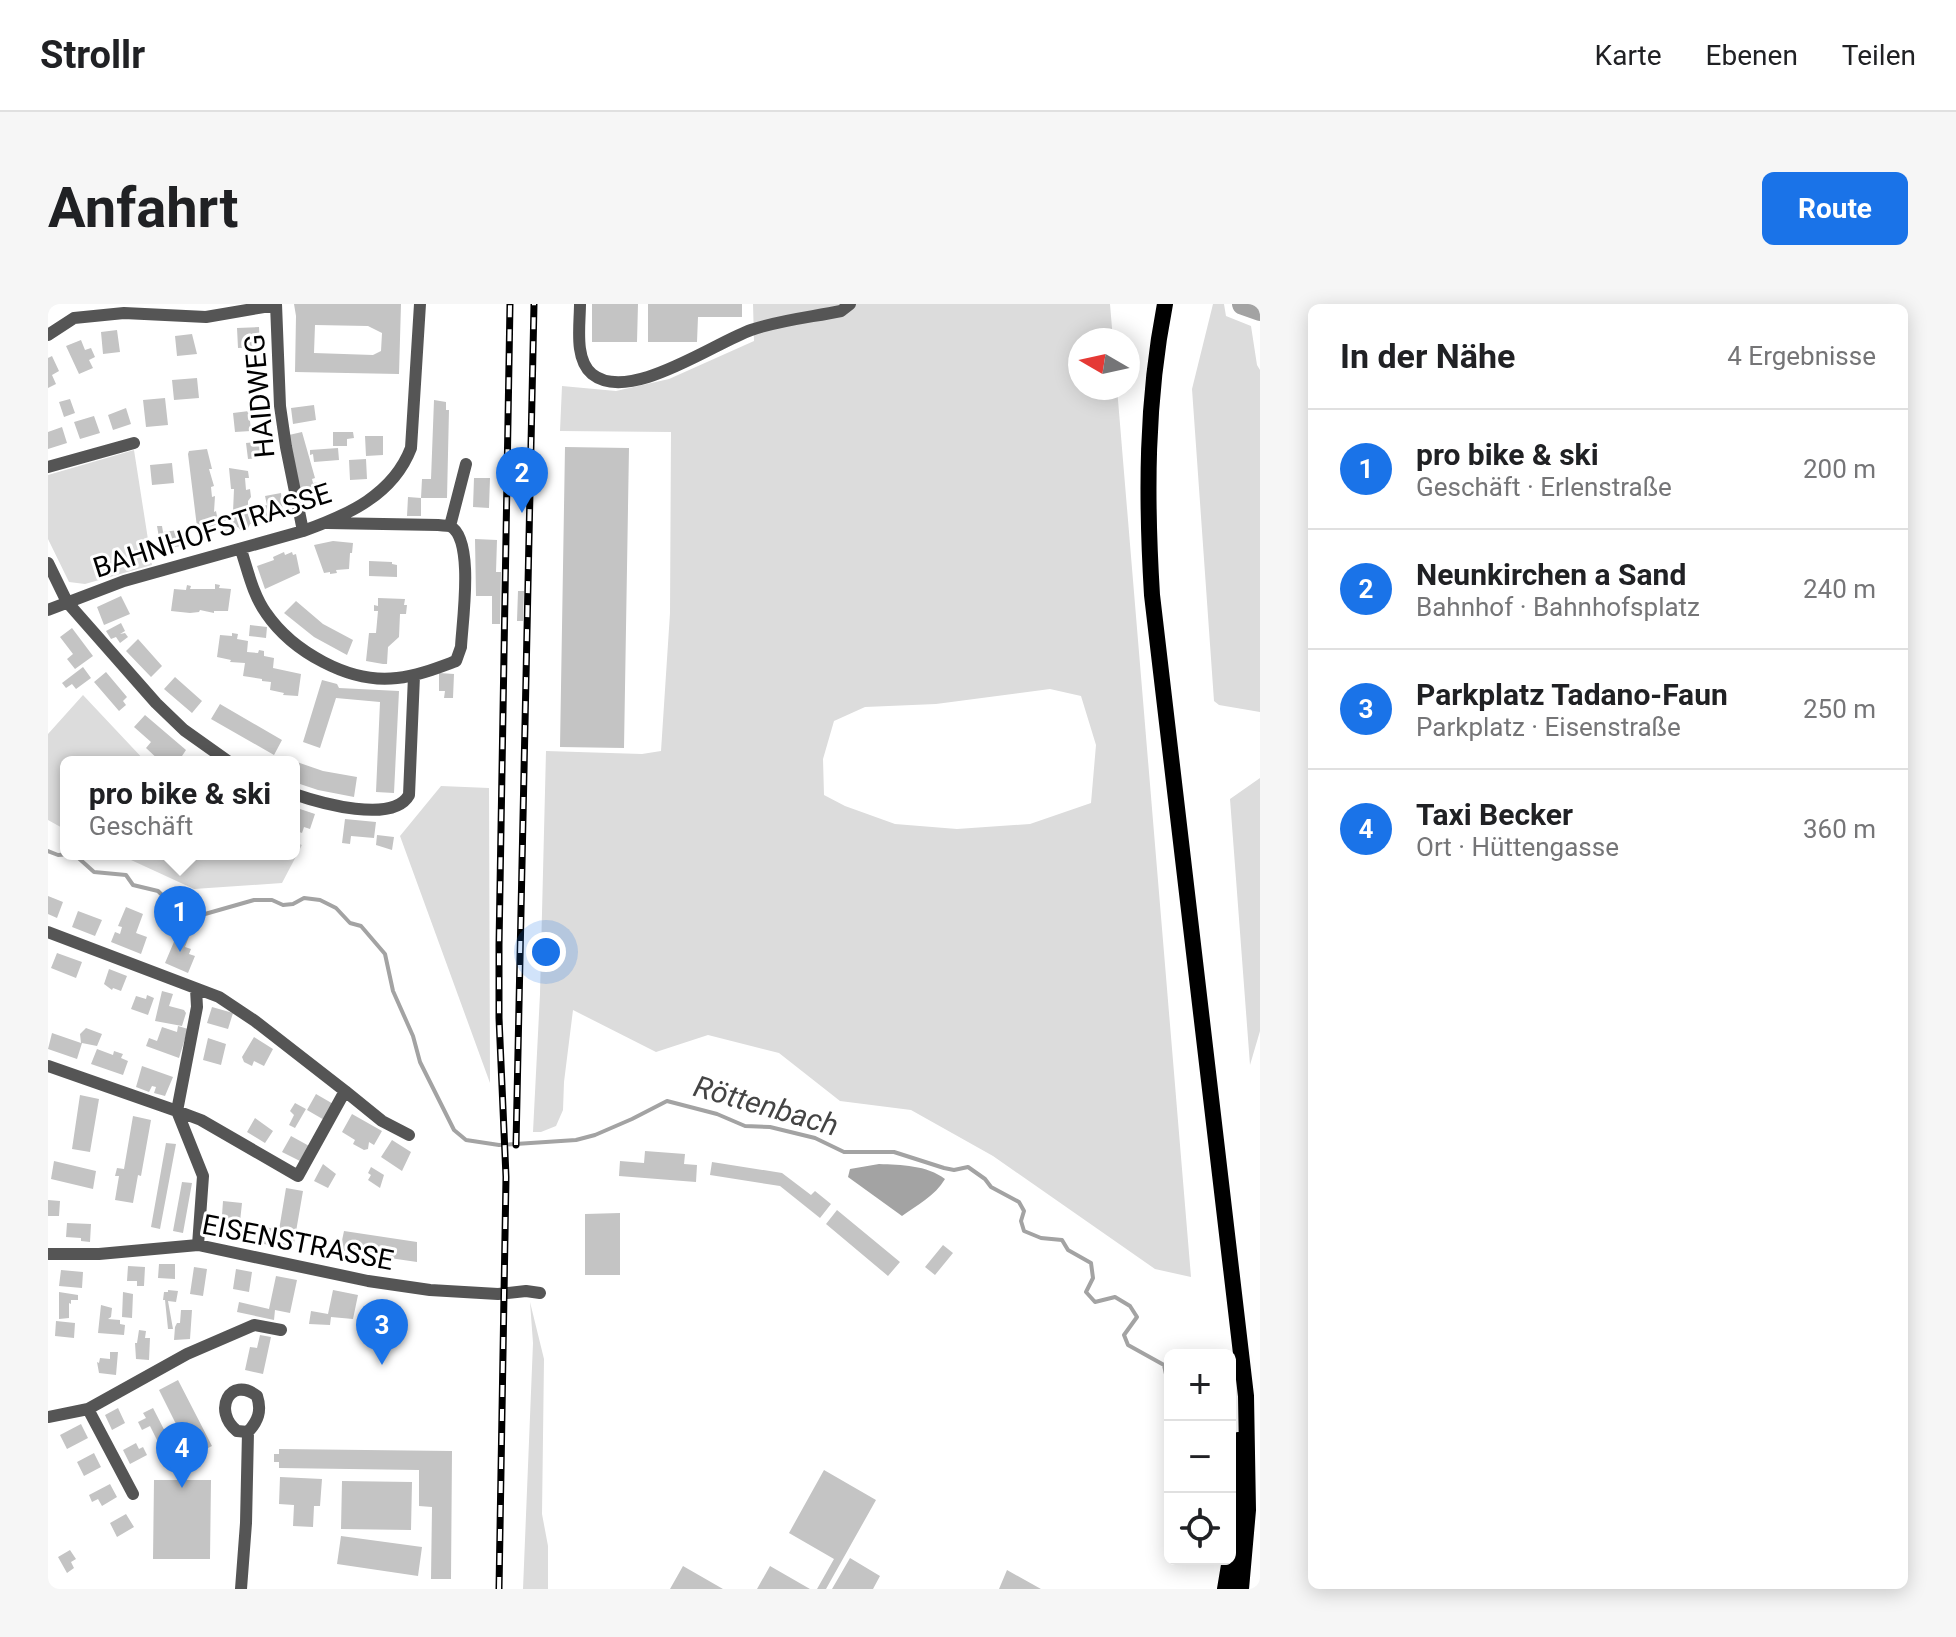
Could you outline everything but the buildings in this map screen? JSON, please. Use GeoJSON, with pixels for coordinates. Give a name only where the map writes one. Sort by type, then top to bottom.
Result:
{"type":"FeatureCollection","features":[{"type":"Feature","properties":{"kind":"main road"},"geometry":{"type":"LineString","coordinates":[[1165,304],[1157,346],[1147,466],[1151,581],[1246,1396],[1248,1510],[1241,1589]]}},
{"type":"Feature","properties":{"kind":"main road"},"geometry":{"type":"LineString","coordinates":[[1236,1499],[1240,1346]]}},
{"type":"Feature","properties":{"kind":"main road"},"geometry":{"type":"LineString","coordinates":[[1225,1589],[1229,1565]]}},
{"type":"Feature","properties":{"kind":"street"},"geometry":{"type":"LineString","coordinates":[[74,318],[75,304]]}},
{"type":"Feature","properties":{"kind":"street"},"geometry":{"type":"LineString","coordinates":[[48,335],[74,318],[124,313],[206,317],[276,304]]}},
{"type":"Feature","properties":{"kind":"street","name":"HAIDWEG"},"geometry":{"type":"LineString","coordinates":[[276,304],[278,386],[286,447],[303,531]]}},
{"type":"Feature","properties":{"kind":"street","name":"BAHNHOFSTRASSE"},"geometry":{"type":"LineString","coordinates":[[48,610],[124,581],[303,531],[373,499],[392,483],[404,466],[411,448],[420,304]]}},
{"type":"Feature","properties":{"kind":"street"},"geometry":{"type":"LineString","coordinates":[[580,304],[580,353],[589,372],[603,381],[627,382],[681,364],[752,330],[841,311],[850,304]]}},
{"type":"Feature","properties":{"kind":"street"},"geometry":{"type":"LineString","coordinates":[[48,467],[134,443]]}},
{"type":"Feature","properties":{"kind":"street"},"geometry":{"type":"LineString","coordinates":[[450,526],[466,464]]}},
{"type":"Feature","properties":{"kind":"street"},"geometry":{"type":"LineString","coordinates":[[324,523],[450,526]]}},
{"type":"Feature","properties":{"kind":"street"},"geometry":{"type":"LineString","coordinates":[[241,550],[263,610],[291,642],[340,669],[373,678],[394,679],[414,676],[456,661],[461,647],[465,553],[462,542],[450,526]]}},
{"type":"Feature","properties":{"kind":"street"},"geometry":{"type":"LineString","coordinates":[[48,563],[67,602],[156,703],[184,730],[221,756]]}},
{"type":"Feature","properties":{"kind":"street"},"geometry":{"type":"LineString","coordinates":[[300,796],[331,805],[371,810],[389,810],[406,801],[409,795],[414,676]]}},
{"type":"Feature","properties":{"kind":"street"},"geometry":{"type":"LineString","coordinates":[[48,932],[219,997],[255,1021],[382,1121],[409,1135]]}},
{"type":"Feature","properties":{"kind":"street"},"geometry":{"type":"LineString","coordinates":[[196,989],[197,1007],[177,1111],[203,1176],[198,1245]]}},
{"type":"Feature","properties":{"kind":"street"},"geometry":{"type":"LineString","coordinates":[[48,1066],[201,1120],[298,1176],[345,1091]]}},
{"type":"Feature","properties":{"kind":"street","name":"EISENSTRASSE"},"geometry":{"type":"LineString","coordinates":[[48,1254],[99,1254],[198,1245],[384,1283],[498,1294],[540,1293]]}},
{"type":"Feature","properties":{"kind":"street"},"geometry":{"type":"LineString","coordinates":[[48,1417],[88,1409],[187,1354],[254,1325],[281,1330]]}},
{"type":"Feature","properties":{"kind":"street"},"geometry":{"type":"LineString","coordinates":[[88,1409],[133,1494]]}},
{"type":"Feature","properties":{"kind":"street"},"geometry":{"type":"LineString","coordinates":[[241,1589],[248,1432]]}},
{"type":"Feature","properties":{"kind":"shaded area"},"geometry":{"type":"Polygon","coordinates":[[[753,304],[1110,304],[1112,328],[1068,328],[1068,400],[1118,400],[1191,1277],[1155,1269],[993,1156],[911,1110],[840,1101],[779,1053],[708,1035],[656,1052],[573,1010],[563,1110],[556,1126],[533,1132],[546,751],[642,754],[661,751],[670,613],[671,432],[560,431],[562,386],[616,391],[669,379],[754,341],[753,304]],[[1050,689],[936,704],[865,707],[834,721],[823,759],[824,795],[895,824],[957,829],[1030,824],[1091,803],[1096,745],[1081,696],[1050,689]]]}},
{"type":"Feature","properties":{"kind":"shaded area"},"geometry":{"type":"Polygon","coordinates":[[[1213,304],[1224,304],[1226,316],[1251,326],[1260,370],[1260,712],[1219,705],[1214,701],[1192,389],[1213,304]]]}},
{"type":"Feature","properties":{"kind":"shaded area"},"geometry":{"type":"Polygon","coordinates":[[[134,450],[152,565],[85,584],[69,582],[48,539],[48,475],[134,450]]]}},
{"type":"Feature","properties":{"kind":"shaded area"},"geometry":{"type":"Polygon","coordinates":[[[83,695],[140,756],[60,756],[60,827],[48,820],[48,734],[83,695]]]}},
{"type":"Feature","properties":{"kind":"shaded area"},"geometry":{"type":"Polygon","coordinates":[[[1260,778],[1260,1031],[1250,1065],[1230,799],[1260,778]]]}},
{"type":"Feature","properties":{"kind":"shaded area"},"geometry":{"type":"Polygon","coordinates":[[[441,786],[489,788],[490,1083],[400,836],[441,786]]]}},
{"type":"Feature","properties":{"kind":"shaded area"},"geometry":{"type":"Polygon","coordinates":[[[131,860],[294,860],[282,883],[194,889],[131,860]]]}},
{"type":"Feature","properties":{"kind":"shaded area"},"geometry":{"type":"Polygon","coordinates":[[[879,1164],[922,1168],[945,1179],[931,1195],[902,1216],[848,1177],[850,1169],[879,1164]]]}},
{"type":"Feature","properties":{"kind":"shaded area"},"geometry":{"type":"Polygon","coordinates":[[[530,1302],[544,1359],[542,1514],[548,1546],[548,1589],[523,1589],[533,1343],[530,1302]]]}},
{"type":"Feature","properties":{"kind":"waterway"},"geometry":{"type":"LineString","coordinates":[[1243,304],[1260,310]]}},
{"type":"Feature","properties":{"kind":"waterway","name":"Röttenbach"},"geometry":{"type":"LineString","coordinates":[[48,851],[60,855]]}},
{"type":"Feature","properties":{"kind":"waterway","name":"Röttenbach"},"geometry":{"type":"LineString","coordinates":[[81,860],[94,872],[126,875],[133,885],[158,891],[169,902],[205,914],[254,900],[272,900],[283,905],[304,898],[320,900],[336,908],[350,923],[361,926],[385,954],[393,991],[413,1036],[420,1062],[454,1130],[466,1140],[499,1145],[576,1140],[595,1135],[667,1101],[717,1114],[745,1126],[770,1127],[815,1138],[844,1152],[894,1152],[944,1168],[954,1170],[968,1167],[991,1187],[1019,1202],[1024,1211],[1021,1221],[1024,1231],[1041,1238],[1062,1240],[1068,1250],[1091,1263],[1093,1278],[1086,1292],[1095,1302],[1115,1297],[1130,1306],[1137,1317],[1124,1335],[1128,1345],[1164,1365]]}},
{"type":"Feature","properties":{"kind":"railway"},"geometry":{"type":"LineString","coordinates":[[499,1589],[506,1177],[499,945],[510,304]]}},
{"type":"Feature","properties":{"kind":"railway"},"geometry":{"type":"LineString","coordinates":[[516,1145],[534,304]]}},
{"type":"Feature","properties":{"kind":"place","name":"Neunkirchen a Sand"},"geometry":{"type":"Point","coordinates":[522,513]}},
{"type":"Feature","properties":{"kind":"place","name":"pro bike & ski"},"geometry":{"type":"Point","coordinates":[180,952]}},
{"type":"Feature","properties":{"kind":"place","name":"Parkplatz Tadano-Faun"},"geometry":{"type":"Point","coordinates":[382,1365]}},
{"type":"Feature","properties":{"kind":"place","name":"Taxi Becker"},"geometry":{"type":"Point","coordinates":[182,1488]}}]}
